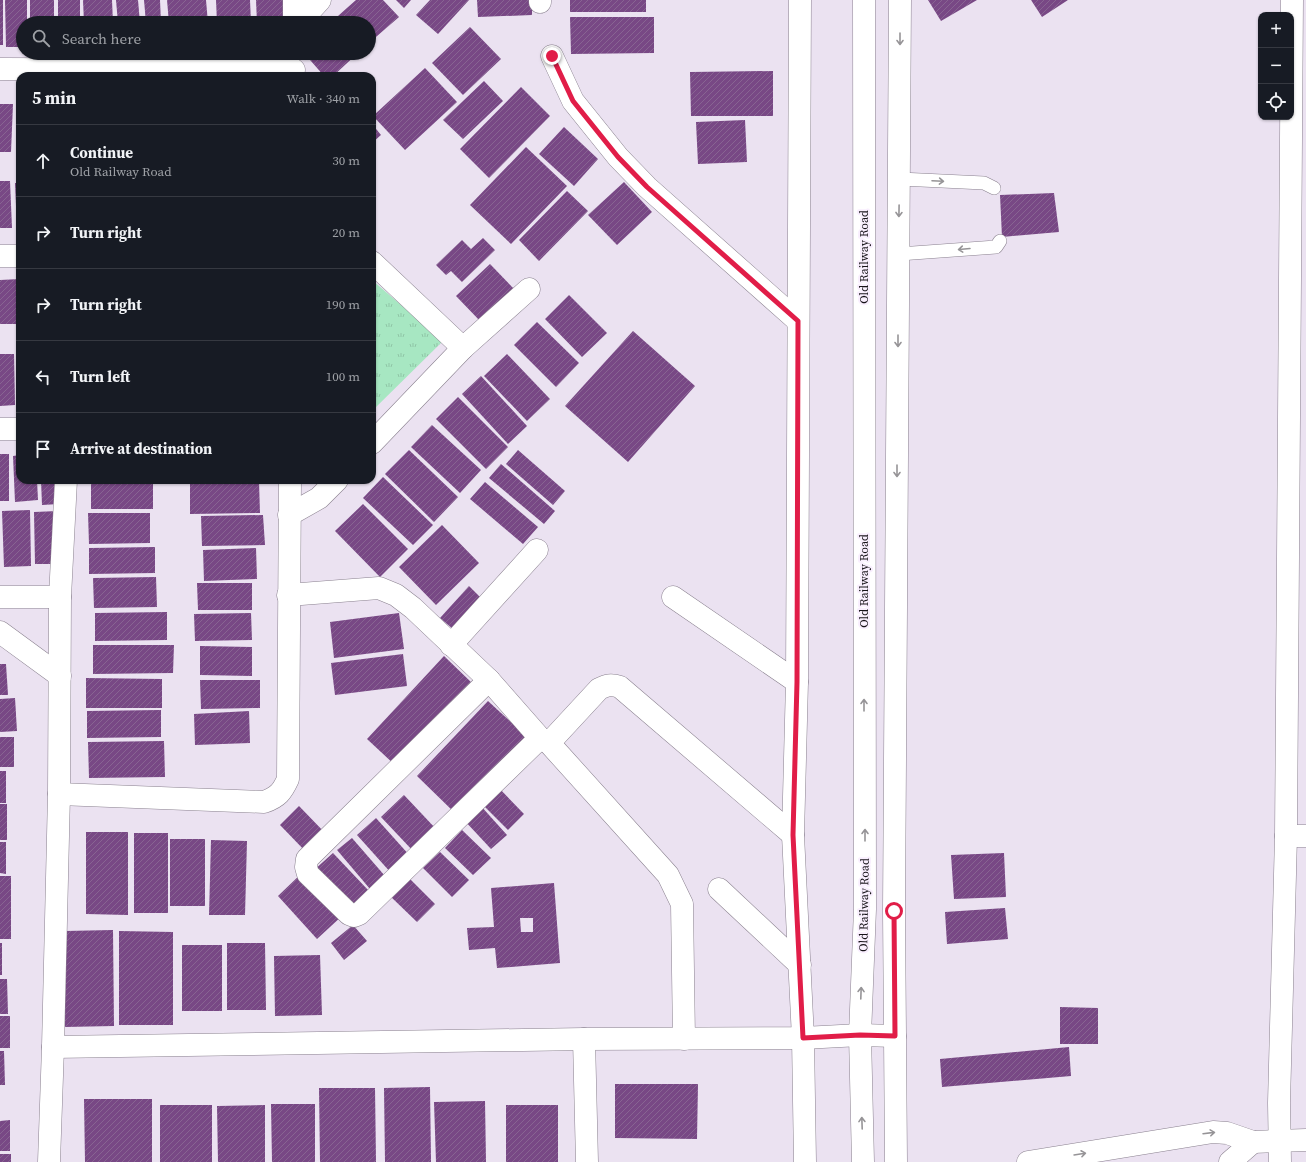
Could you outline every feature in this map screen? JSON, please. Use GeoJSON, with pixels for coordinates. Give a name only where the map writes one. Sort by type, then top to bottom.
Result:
{"type":"FeatureCollection","features":[{"type":"Feature","properties":{"kind":"street"},"geometry":{"type":"LineString","coordinates":[[294,0],[294,16]]}},
{"type":"Feature","properties":{"kind":"street"},"geometry":{"type":"LineString","coordinates":[[305,16],[320,0]]}},
{"type":"Feature","properties":{"kind":"street"},"geometry":{"type":"LineString","coordinates":[[800,0],[797,682],[793,835],[803,1038],[805,1162]]}},
{"type":"Feature","properties":{"kind":"street","name":"Old Railway Road"},"geometry":{"type":"LineString","coordinates":[[864,0],[865,909],[860,1035],[864,1162]]}},
{"type":"Feature","properties":{"kind":"street"},"geometry":{"type":"LineString","coordinates":[[896,1162],[894,903],[900,0]]}},
{"type":"Feature","properties":{"kind":"street"},"geometry":{"type":"LineString","coordinates":[[1280,1152],[1279,1103],[1296,836],[1292,0]]}},
{"type":"Feature","properties":{"kind":"street"},"geometry":{"type":"LineString","coordinates":[[552,56],[573,101],[618,157],[647,187],[798,321]]}},
{"type":"Feature","properties":{"kind":"street"},"geometry":{"type":"LineString","coordinates":[[0,69],[294,66]]}},
{"type":"Feature","properties":{"kind":"street"},"geometry":{"type":"LineString","coordinates":[[0,256],[16,256]]}},
{"type":"Feature","properties":{"kind":"street"},"geometry":{"type":"LineString","coordinates":[[376,266],[463,348]]}},
{"type":"Feature","properties":{"kind":"street"},"geometry":{"type":"LineString","coordinates":[[376,439],[463,348],[529,289]]}},
{"type":"Feature","properties":{"kind":"street"},"geometry":{"type":"LineString","coordinates":[[0,429],[16,429]]}},
{"type":"Feature","properties":{"kind":"street"},"geometry":{"type":"LineString","coordinates":[[49,1162],[59,794],[60,597],[66,484]]}},
{"type":"Feature","properties":{"kind":"street"},"geometry":{"type":"LineString","coordinates":[[59,794],[264,802],[275,798],[283,790],[288,779],[290,484]]}},
{"type":"Feature","properties":{"kind":"street"},"geometry":{"type":"LineString","coordinates":[[289,515],[319,498],[332,484]]}},
{"type":"Feature","properties":{"kind":"street"},"geometry":{"type":"LineString","coordinates":[[451,645],[537,550]]}},
{"type":"Feature","properties":{"kind":"street"},"geometry":{"type":"LineString","coordinates":[[288,594],[379,588],[396,595],[413,608],[489,680],[668,875],[682,904],[684,1039]]}},
{"type":"Feature","properties":{"kind":"street"},"geometry":{"type":"LineString","coordinates":[[0,597],[60,597]]}},
{"type":"Feature","properties":{"kind":"street"},"geometry":{"type":"LineString","coordinates":[[673,597],[797,682]]}},
{"type":"Feature","properties":{"kind":"street"},"geometry":{"type":"LineString","coordinates":[[0,632],[60,676]]}},
{"type":"Feature","properties":{"kind":"street"},"geometry":{"type":"LineString","coordinates":[[489,680],[307,859],[306,867],[308,874],[349,914],[354,916],[359,914],[599,689],[606,685],[613,684],[620,687],[793,835]]}},
{"type":"Feature","properties":{"kind":"street"},"geometry":{"type":"LineString","coordinates":[[719,889],[800,965]]}},
{"type":"Feature","properties":{"kind":"street"},"geometry":{"type":"LineString","coordinates":[[53,1047],[584,1039],[803,1038],[860,1035],[895,1036]]}},
{"type":"Feature","properties":{"kind":"street"},"geometry":{"type":"LineString","coordinates":[[584,1039],[587,1162]]}},
{"type":"Feature","properties":{"kind":"street"},"geometry":{"type":"LineString","coordinates":[[1028,1162],[1213,1132],[1227,1133],[1280,1152],[1306,1140]]}},
{"type":"Feature","properties":{"kind":"street"},"geometry":{"type":"LineString","coordinates":[[1230,1162],[1253,1142]]}},
{"type":"Feature","properties":{"kind":"lane"},"geometry":{"type":"LineString","coordinates":[[900,179],[984,183],[994,188]]}},
{"type":"Feature","properties":{"kind":"lane"},"geometry":{"type":"LineString","coordinates":[[899,254],[996,247],[1000,241]]}},
{"type":"Feature","properties":{"kind":"green space"},"geometry":{"type":"Polygon","coordinates":[[[376,283],[443,341],[376,407],[376,283]]]}},
{"type":"Feature","properties":{"kind":"building"},"geometry":{"type":"Polygon","coordinates":[[[0,0],[3,0],[3,45],[0,45],[0,0]]]}},
{"type":"Feature","properties":{"kind":"building"},"geometry":{"type":"Polygon","coordinates":[[[5,0],[27,0],[27,16],[16,16],[16,47],[6,47],[5,0]]]}},
{"type":"Feature","properties":{"kind":"building"},"geometry":{"type":"Polygon","coordinates":[[[30,0],[54,0],[54,16],[30,16],[30,0]]]}},
{"type":"Feature","properties":{"kind":"building"},"geometry":{"type":"Polygon","coordinates":[[[58,0],[80,0],[80,16],[58,16],[58,0]]]}},
{"type":"Feature","properties":{"kind":"building"},"geometry":{"type":"Polygon","coordinates":[[[83,0],[112,0],[113,16],[84,16],[83,0]]]}},
{"type":"Feature","properties":{"kind":"building"},"geometry":{"type":"Polygon","coordinates":[[[116,0],[138,0],[139,16],[117,16],[116,0]]]}},
{"type":"Feature","properties":{"kind":"building"},"geometry":{"type":"Polygon","coordinates":[[[144,0],[160,0],[161,16],[145,16],[144,0]]]}},
{"type":"Feature","properties":{"kind":"building"},"geometry":{"type":"Polygon","coordinates":[[[167,0],[206,0],[207,16],[168,16],[167,0]]]}},
{"type":"Feature","properties":{"kind":"building"},"geometry":{"type":"Polygon","coordinates":[[[216,0],[250,0],[251,16],[217,16],[216,0]]]}},
{"type":"Feature","properties":{"kind":"building"},"geometry":{"type":"Polygon","coordinates":[[[256,0],[286,0],[287,16],[257,16],[256,0]]]}},
{"type":"Feature","properties":{"kind":"building"},"geometry":{"type":"Polygon","coordinates":[[[356,0],[383,0],[399,17],[376,37],[376,16],[338,16],[356,0]]]}},
{"type":"Feature","properties":{"kind":"building"},"geometry":{"type":"Polygon","coordinates":[[[396,0],[411,0],[404,8],[396,0]]]}},
{"type":"Feature","properties":{"kind":"building"},"geometry":{"type":"Polygon","coordinates":[[[430,0],[469,0],[438,34],[416,15],[430,0]]]}},
{"type":"Feature","properties":{"kind":"building"},"geometry":{"type":"Polygon","coordinates":[[[477,0],[532,0],[532,15],[478,17],[477,0]]]}},
{"type":"Feature","properties":{"kind":"building"},"geometry":{"type":"Polygon","coordinates":[[[570,0],[646,0],[646,12],[570,12],[570,0]]]}},
{"type":"Feature","properties":{"kind":"building"},"geometry":{"type":"Polygon","coordinates":[[[928,0],[977,0],[941,21],[928,0]]]}},
{"type":"Feature","properties":{"kind":"building"},"geometry":{"type":"Polygon","coordinates":[[[1031,0],[1068,0],[1042,17],[1031,0]]]}},
{"type":"Feature","properties":{"kind":"building"},"geometry":{"type":"Polygon","coordinates":[[[570,17],[654,17],[654,53],[571,54],[570,17]]]}},
{"type":"Feature","properties":{"kind":"building"},"geometry":{"type":"Polygon","coordinates":[[[470,27],[501,59],[463,95],[432,63],[470,27]]]}},
{"type":"Feature","properties":{"kind":"building"},"geometry":{"type":"Polygon","coordinates":[[[310,60],[350,60],[337,72],[321,72],[310,60]]]}},
{"type":"Feature","properties":{"kind":"building"},"geometry":{"type":"Polygon","coordinates":[[[425,68],[457,102],[405,150],[376,119],[376,113],[425,68]]]}},
{"type":"Feature","properties":{"kind":"building"},"geometry":{"type":"Polygon","coordinates":[[[773,71],[773,116],[691,116],[690,72],[773,71]]]}},
{"type":"Feature","properties":{"kind":"building"},"geometry":{"type":"Polygon","coordinates":[[[484,81],[503,101],[463,139],[443,120],[484,81]]]}},
{"type":"Feature","properties":{"kind":"building"},"geometry":{"type":"Polygon","coordinates":[[[521,87],[550,116],[489,178],[460,149],[521,87]]]}},
{"type":"Feature","properties":{"kind":"building"},"geometry":{"type":"Polygon","coordinates":[[[0,104],[13,104],[11,152],[0,152],[0,104]]]}},
{"type":"Feature","properties":{"kind":"building"},"geometry":{"type":"Polygon","coordinates":[[[745,120],[747,162],[698,164],[696,122],[745,120]]]}},
{"type":"Feature","properties":{"kind":"building"},"geometry":{"type":"Polygon","coordinates":[[[564,127],[598,159],[574,186],[539,154],[564,127]]]}},
{"type":"Feature","properties":{"kind":"building"},"geometry":{"type":"Polygon","coordinates":[[[376,129],[381,135],[376,139],[376,129]]]}},
{"type":"Feature","properties":{"kind":"building"},"geometry":{"type":"Polygon","coordinates":[[[526,147],[567,186],[511,244],[470,205],[526,147]]]}},
{"type":"Feature","properties":{"kind":"building"},"geometry":{"type":"Polygon","coordinates":[[[0,181],[10,181],[12,228],[0,228],[0,181]]]}},
{"type":"Feature","properties":{"kind":"building"},"geometry":{"type":"Polygon","coordinates":[[[624,182],[652,212],[617,245],[588,215],[624,182]]]}},
{"type":"Feature","properties":{"kind":"building"},"geometry":{"type":"Polygon","coordinates":[[[15,183],[16,183],[16,206],[15,183]]]}},
{"type":"Feature","properties":{"kind":"building"},"geometry":{"type":"Polygon","coordinates":[[[567,191],[588,211],[539,261],[519,240],[567,191]]]}},
{"type":"Feature","properties":{"kind":"building"},"geometry":{"type":"Polygon","coordinates":[[[1054,193],[1059,232],[1002,237],[1000,195],[1054,193]]]}},
{"type":"Feature","properties":{"kind":"building"},"geometry":{"type":"Polygon","coordinates":[[[483,238],[495,250],[462,282],[451,271],[446,275],[436,265],[462,240],[471,249],[483,238]]]}},
{"type":"Feature","properties":{"kind":"building"},"geometry":{"type":"Polygon","coordinates":[[[490,264],[515,290],[481,322],[456,296],[490,264]]]}},
{"type":"Feature","properties":{"kind":"building"},"geometry":{"type":"Polygon","coordinates":[[[16,279],[16,324],[0,324],[0,280],[16,279]]]}},
{"type":"Feature","properties":{"kind":"building"},"geometry":{"type":"Polygon","coordinates":[[[569,295],[607,333],[582,357],[545,319],[569,295]]]}},
{"type":"Feature","properties":{"kind":"building"},"geometry":{"type":"Polygon","coordinates":[[[537,322],[579,363],[556,387],[514,345],[537,322]]]}},
{"type":"Feature","properties":{"kind":"building"},"geometry":{"type":"Polygon","coordinates":[[[633,331],[695,386],[628,462],[565,406],[633,331]]]}},
{"type":"Feature","properties":{"kind":"building"},"geometry":{"type":"Polygon","coordinates":[[[0,354],[14,354],[15,405],[0,406],[0,354]]]}},
{"type":"Feature","properties":{"kind":"building"},"geometry":{"type":"Polygon","coordinates":[[[507,354],[550,399],[527,421],[484,376],[507,354]]]}},
{"type":"Feature","properties":{"kind":"building"},"geometry":{"type":"Polygon","coordinates":[[[481,376],[527,426],[508,444],[462,394],[481,376]]]}},
{"type":"Feature","properties":{"kind":"building"},"geometry":{"type":"Polygon","coordinates":[[[458,397],[508,447],[486,469],[436,419],[458,397]]]}},
{"type":"Feature","properties":{"kind":"building"},"geometry":{"type":"Polygon","coordinates":[[[432,425],[481,470],[460,493],[411,447],[432,425]]]}},
{"type":"Feature","properties":{"kind":"building"},"geometry":{"type":"Polygon","coordinates":[[[409,450],[458,497],[434,522],[385,474],[409,450]]]}},
{"type":"Feature","properties":{"kind":"building"},"geometry":{"type":"Polygon","coordinates":[[[518,450],[565,491],[553,505],[506,464],[518,450]]]}},
{"type":"Feature","properties":{"kind":"building"},"geometry":{"type":"Polygon","coordinates":[[[0,454],[9,454],[9,501],[0,501],[0,454]]]}},
{"type":"Feature","properties":{"kind":"building"},"geometry":{"type":"Polygon","coordinates":[[[13,456],[16,456],[16,484],[37,484],[38,500],[15,502],[13,456]]]}},
{"type":"Feature","properties":{"kind":"building"},"geometry":{"type":"Polygon","coordinates":[[[501,464],[555,511],[544,524],[489,478],[501,464]]]}},
{"type":"Feature","properties":{"kind":"building"},"geometry":{"type":"Polygon","coordinates":[[[383,477],[433,525],[413,545],[363,498],[383,477]]]}},
{"type":"Feature","properties":{"kind":"building"},"geometry":{"type":"Polygon","coordinates":[[[485,482],[538,527],[523,544],[470,499],[485,482]]]}},
{"type":"Feature","properties":{"kind":"building"},"geometry":{"type":"Polygon","coordinates":[[[41,484],[59,484],[59,504],[42,505],[41,484]]]}},
{"type":"Feature","properties":{"kind":"building"},"geometry":{"type":"Polygon","coordinates":[[[91,484],[153,484],[153,509],[91,509],[91,484]]]}},
{"type":"Feature","properties":{"kind":"building"},"geometry":{"type":"Polygon","coordinates":[[[190,484],[259,484],[260,513],[190,514],[190,484]]]}},
{"type":"Feature","properties":{"kind":"building"},"geometry":{"type":"Polygon","coordinates":[[[363,504],[408,549],[380,577],[335,531],[363,504]]]}},
{"type":"Feature","properties":{"kind":"building"},"geometry":{"type":"Polygon","coordinates":[[[30,510],[31,566],[4,567],[2,511],[30,510]]]}},
{"type":"Feature","properties":{"kind":"building"},"geometry":{"type":"Polygon","coordinates":[[[58,511],[59,564],[35,564],[34,512],[58,511]]]}},
{"type":"Feature","properties":{"kind":"building"},"geometry":{"type":"Polygon","coordinates":[[[88,513],[150,513],[150,543],[89,544],[88,513]]]}},
{"type":"Feature","properties":{"kind":"building"},"geometry":{"type":"Polygon","coordinates":[[[263,515],[265,545],[202,546],[201,516],[263,515]]]}},
{"type":"Feature","properties":{"kind":"building"},"geometry":{"type":"Polygon","coordinates":[[[442,525],[479,563],[436,605],[399,567],[442,525]]]}},
{"type":"Feature","properties":{"kind":"building"},"geometry":{"type":"Polygon","coordinates":[[[155,547],[155,573],[89,574],[89,548],[155,547]]]}},
{"type":"Feature","properties":{"kind":"building"},"geometry":{"type":"Polygon","coordinates":[[[256,548],[257,579],[204,581],[203,550],[256,548]]]}},
{"type":"Feature","properties":{"kind":"building"},"geometry":{"type":"Polygon","coordinates":[[[156,577],[157,607],[94,608],[93,578],[156,577]]]}},
{"type":"Feature","properties":{"kind":"building"},"geometry":{"type":"Polygon","coordinates":[[[197,583],[252,583],[252,610],[198,610],[197,583]]]}},
{"type":"Feature","properties":{"kind":"building"},"geometry":{"type":"Polygon","coordinates":[[[469,586],[481,598],[453,629],[440,618],[469,586]]]}},
{"type":"Feature","properties":{"kind":"building"},"geometry":{"type":"Polygon","coordinates":[[[167,612],[167,640],[95,641],[95,613],[167,612]]]}},
{"type":"Feature","properties":{"kind":"building"},"geometry":{"type":"Polygon","coordinates":[[[251,613],[252,640],[195,641],[194,614],[251,613]]]}},
{"type":"Feature","properties":{"kind":"building"},"geometry":{"type":"Polygon","coordinates":[[[399,613],[404,649],[334,658],[330,622],[399,613]]]}},
{"type":"Feature","properties":{"kind":"building"},"geometry":{"type":"Polygon","coordinates":[[[93,645],[174,645],[173,673],[93,674],[93,645]]]}},
{"type":"Feature","properties":{"kind":"building"},"geometry":{"type":"Polygon","coordinates":[[[200,646],[252,647],[252,676],[200,675],[200,646]]]}},
{"type":"Feature","properties":{"kind":"building"},"geometry":{"type":"Polygon","coordinates":[[[403,654],[407,686],[335,695],[331,663],[403,654]]]}},
{"type":"Feature","properties":{"kind":"building"},"geometry":{"type":"Polygon","coordinates":[[[444,656],[473,684],[396,766],[367,739],[444,656]]]}},
{"type":"Feature","properties":{"kind":"building"},"geometry":{"type":"Polygon","coordinates":[[[0,664],[6,664],[8,695],[0,695],[0,664]]]}},
{"type":"Feature","properties":{"kind":"building"},"geometry":{"type":"Polygon","coordinates":[[[86,678],[162,679],[162,708],[86,708],[86,678]]]}},
{"type":"Feature","properties":{"kind":"building"},"geometry":{"type":"Polygon","coordinates":[[[200,680],[260,680],[260,708],[201,709],[200,680]]]}},
{"type":"Feature","properties":{"kind":"building"},"geometry":{"type":"Polygon","coordinates":[[[15,698],[17,731],[0,732],[0,699],[15,698]]]}},
{"type":"Feature","properties":{"kind":"building"},"geometry":{"type":"Polygon","coordinates":[[[488,701],[528,738],[456,814],[417,776],[488,701]]]}},
{"type":"Feature","properties":{"kind":"building"},"geometry":{"type":"Polygon","coordinates":[[[161,710],[161,737],[87,738],[87,711],[161,710]]]}},
{"type":"Feature","properties":{"kind":"building"},"geometry":{"type":"Polygon","coordinates":[[[249,711],[250,743],[195,745],[194,714],[249,711]]]}},
{"type":"Feature","properties":{"kind":"building"},"geometry":{"type":"Polygon","coordinates":[[[0,737],[14,737],[14,767],[0,767],[0,737]]]}},
{"type":"Feature","properties":{"kind":"building"},"geometry":{"type":"Polygon","coordinates":[[[164,741],[165,777],[89,778],[88,742],[164,741]]]}},
{"type":"Feature","properties":{"kind":"building"},"geometry":{"type":"Polygon","coordinates":[[[0,771],[6,771],[6,803],[0,803],[0,771]]]}},
{"type":"Feature","properties":{"kind":"building"},"geometry":{"type":"Polygon","coordinates":[[[498,787],[524,814],[508,830],[481,803],[498,787]]]}},
{"type":"Feature","properties":{"kind":"building"},"geometry":{"type":"Polygon","coordinates":[[[404,795],[437,830],[414,852],[381,817],[404,795]]]}},
{"type":"Feature","properties":{"kind":"building"},"geometry":{"type":"Polygon","coordinates":[[[0,804],[7,804],[7,840],[0,840],[0,804]]]}},
{"type":"Feature","properties":{"kind":"building"},"geometry":{"type":"Polygon","coordinates":[[[480,805],[507,835],[491,849],[464,820],[480,805]]]}},
{"type":"Feature","properties":{"kind":"building"},"geometry":{"type":"Polygon","coordinates":[[[299,806],[328,836],[309,855],[280,825],[299,806]]]}},
{"type":"Feature","properties":{"kind":"building"},"geometry":{"type":"Polygon","coordinates":[[[376,818],[411,857],[392,874],[357,835],[376,818]]]}},
{"type":"Feature","properties":{"kind":"building"},"geometry":{"type":"Polygon","coordinates":[[[462,830],[491,858],[473,875],[445,848],[462,830]]]}},
{"type":"Feature","properties":{"kind":"building"},"geometry":{"type":"Polygon","coordinates":[[[86,832],[128,832],[128,915],[86,914],[86,832]]]}},
{"type":"Feature","properties":{"kind":"building"},"geometry":{"type":"Polygon","coordinates":[[[134,833],[168,833],[168,913],[134,913],[134,833]]]}},
{"type":"Feature","properties":{"kind":"building"},"geometry":{"type":"Polygon","coordinates":[[[352,838],[385,876],[370,889],[337,850],[352,838]]]}},
{"type":"Feature","properties":{"kind":"building"},"geometry":{"type":"Polygon","coordinates":[[[170,839],[205,839],[205,906],[170,906],[170,839]]]}},
{"type":"Feature","properties":{"kind":"building"},"geometry":{"type":"Polygon","coordinates":[[[211,840],[247,841],[245,915],[209,915],[211,840]]]}},
{"type":"Feature","properties":{"kind":"building"},"geometry":{"type":"Polygon","coordinates":[[[0,842],[6,842],[6,874],[0,873],[0,842]]]}},
{"type":"Feature","properties":{"kind":"building"},"geometry":{"type":"Polygon","coordinates":[[[440,852],[469,880],[452,897],[423,868],[440,852]]]}},
{"type":"Feature","properties":{"kind":"building"},"geometry":{"type":"Polygon","coordinates":[[[333,853],[368,890],[348,909],[313,871],[333,853]]]}},
{"type":"Feature","properties":{"kind":"building"},"geometry":{"type":"Polygon","coordinates":[[[1004,853],[1006,897],[954,899],[951,855],[1004,853]]]}},
{"type":"Feature","properties":{"kind":"building"},"geometry":{"type":"Polygon","coordinates":[[[303,872],[343,915],[317,939],[278,896],[303,872]]]}},
{"type":"Feature","properties":{"kind":"building"},"geometry":{"type":"Polygon","coordinates":[[[0,876],[11,876],[11,939],[0,939],[0,876]]]}},
{"type":"Feature","properties":{"kind":"building"},"geometry":{"type":"Polygon","coordinates":[[[407,876],[435,904],[417,922],[389,895],[407,876]]]}},
{"type":"Feature","properties":{"kind":"building"},"geometry":{"type":"Polygon","coordinates":[[[554,883],[560,963],[497,968],[495,948],[469,950],[467,928],[494,927],[491,888],[554,883]],[[520,918],[521,932],[533,932],[533,918],[520,918]]]}},
{"type":"Feature","properties":{"kind":"building"},"geometry":{"type":"Polygon","coordinates":[[[1005,908],[1008,939],[947,944],[945,912],[1005,908]]]}},
{"type":"Feature","properties":{"kind":"building"},"geometry":{"type":"Polygon","coordinates":[[[353,925],[367,941],[344,960],[331,943],[353,925]]]}},
{"type":"Feature","properties":{"kind":"building"},"geometry":{"type":"Polygon","coordinates":[[[113,930],[114,1026],[65,1027],[65,931],[113,930]]]}},
{"type":"Feature","properties":{"kind":"building"},"geometry":{"type":"Polygon","coordinates":[[[119,931],[173,932],[173,1025],[119,1025],[119,931]]]}},
{"type":"Feature","properties":{"kind":"building"},"geometry":{"type":"Polygon","coordinates":[[[0,943],[2,943],[2,975],[0,975],[0,943]]]}},
{"type":"Feature","properties":{"kind":"building"},"geometry":{"type":"Polygon","coordinates":[[[227,943],[265,943],[266,1010],[227,1010],[227,943]]]}},
{"type":"Feature","properties":{"kind":"building"},"geometry":{"type":"Polygon","coordinates":[[[182,945],[222,945],[222,1011],[182,1011],[182,945]]]}},
{"type":"Feature","properties":{"kind":"building"},"geometry":{"type":"Polygon","coordinates":[[[320,955],[322,1015],[275,1016],[274,956],[320,955]]]}},
{"type":"Feature","properties":{"kind":"building"},"geometry":{"type":"Polygon","coordinates":[[[0,979],[7,979],[8,1014],[0,1014],[0,979]]]}},
{"type":"Feature","properties":{"kind":"building"},"geometry":{"type":"Polygon","coordinates":[[[1060,1007],[1098,1008],[1098,1044],[1060,1044],[1060,1007]]]}},
{"type":"Feature","properties":{"kind":"building"},"geometry":{"type":"Polygon","coordinates":[[[0,1016],[10,1016],[10,1048],[0,1048],[0,1016]]]}},
{"type":"Feature","properties":{"kind":"building"},"geometry":{"type":"Polygon","coordinates":[[[1069,1047],[1071,1076],[942,1087],[940,1059],[1069,1047]]]}},
{"type":"Feature","properties":{"kind":"building"},"geometry":{"type":"Polygon","coordinates":[[[0,1051],[4,1051],[5,1085],[0,1085],[0,1051]]]}},
{"type":"Feature","properties":{"kind":"building"},"geometry":{"type":"Polygon","coordinates":[[[615,1084],[698,1084],[697,1139],[615,1138],[615,1084]]]}},
{"type":"Feature","properties":{"kind":"building"},"geometry":{"type":"Polygon","coordinates":[[[430,1087],[431,1162],[385,1162],[384,1088],[430,1087]]]}},
{"type":"Feature","properties":{"kind":"building"},"geometry":{"type":"Polygon","coordinates":[[[319,1088],[375,1088],[376,1162],[320,1162],[319,1088]]]}},
{"type":"Feature","properties":{"kind":"building"},"geometry":{"type":"Polygon","coordinates":[[[84,1099],[152,1099],[152,1162],[85,1162],[84,1099]]]}},
{"type":"Feature","properties":{"kind":"building"},"geometry":{"type":"Polygon","coordinates":[[[485,1101],[486,1162],[436,1162],[434,1102],[485,1101]]]}},
{"type":"Feature","properties":{"kind":"building"},"geometry":{"type":"Polygon","coordinates":[[[271,1104],[315,1104],[315,1162],[272,1162],[271,1104]]]}},
{"type":"Feature","properties":{"kind":"building"},"geometry":{"type":"Polygon","coordinates":[[[160,1105],[212,1105],[212,1162],[160,1162],[160,1105]]]}},
{"type":"Feature","properties":{"kind":"building"},"geometry":{"type":"Polygon","coordinates":[[[265,1105],[265,1162],[218,1162],[217,1106],[265,1105]]]}},
{"type":"Feature","properties":{"kind":"building"},"geometry":{"type":"Polygon","coordinates":[[[506,1105],[558,1105],[558,1162],[506,1162],[506,1105]]]}},
{"type":"Feature","properties":{"kind":"building"},"geometry":{"type":"Polygon","coordinates":[[[10,1120],[10,1151],[0,1151],[0,1121],[10,1120]]]}},
{"type":"Feature","properties":{"kind":"building"},"geometry":{"type":"Polygon","coordinates":[[[0,1154],[11,1154],[11,1162],[0,1162],[0,1154]]]}},
{"type":"Feature","properties":{"kind":"route"},"geometry":{"type":"LineString","coordinates":[[552,56],[573,101],[618,157],[647,187],[798,321],[797,682],[793,835],[803,1038],[860,1035],[895,1036],[894,911]]}}]}
